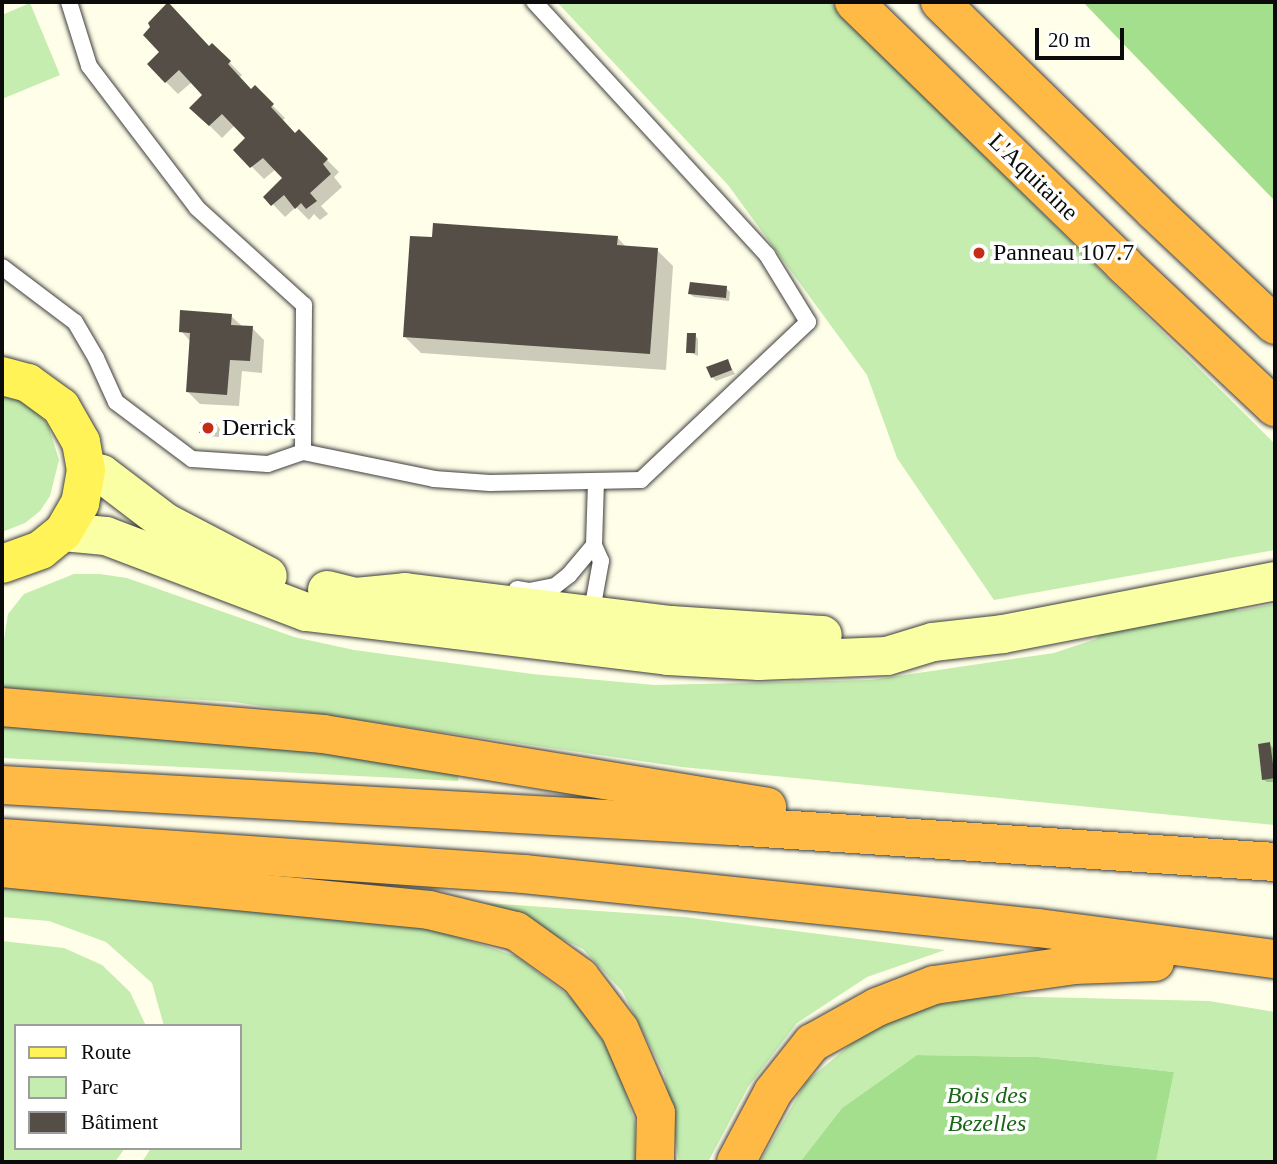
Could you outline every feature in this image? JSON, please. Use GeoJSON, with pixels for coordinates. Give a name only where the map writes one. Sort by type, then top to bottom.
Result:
{"type":"FeatureCollection","features":[{"type":"Feature","properties":{"kind":"highway","name":"L'Aquitaine"},"geometry":{"type":"LineString","coordinates":[[854,2],[1123,264],[1275,407]]}},
{"type":"Feature","properties":{"kind":"highway"},"geometry":{"type":"LineString","coordinates":[[940,2],[1275,325]]}},
{"type":"Feature","properties":{"kind":"highway"},"geometry":{"type":"LineString","coordinates":[[2,707],[323,734],[984,842]]}},
{"type":"Feature","properties":{"kind":"highway"},"geometry":{"type":"LineString","coordinates":[[2,785],[984,842],[1275,862]]}},
{"type":"Feature","properties":{"kind":"highway"},"geometry":{"type":"LineString","coordinates":[[2,838],[524,874],[1038,928],[1270,959]]}},
{"type":"Feature","properties":{"kind":"highway"},"geometry":{"type":"LineString","coordinates":[[2,868],[429,910],[516,931],[580,977],[620,1030],[656,1113],[655,1162]]}},
{"type":"Feature","properties":{"kind":"highway"},"geometry":{"type":"LineString","coordinates":[[736,1162],[773,1092],[813,1043],[877,1006],[934,985],[1074,965],[1270,959]]}},
{"type":"Feature","properties":{"kind":"main road"},"geometry":{"type":"LineString","coordinates":[[2,376],[28,383],[61,407],[81,442],[86,470],[79,503],[63,532],[41,550],[2,564]]}},
{"type":"Feature","properties":{"kind":"main road"},"geometry":{"type":"LineString","coordinates":[[86,470],[102,474],[165,522],[262,574],[356,597],[405,592],[735,631],[801,636],[887,633],[933,642]]}},
{"type":"Feature","properties":{"kind":"main road"},"geometry":{"type":"LineString","coordinates":[[63,532],[106,536],[306,612],[668,656],[759,661],[887,656],[933,642],[1003,634],[1275,581]]}},
{"type":"Feature","properties":{"kind":"lane"},"geometry":{"type":"LineString","coordinates":[[69,2],[89,66],[197,208],[304,305],[303,452]]}},
{"type":"Feature","properties":{"kind":"lane"},"geometry":{"type":"LineString","coordinates":[[2,267],[75,323],[96,358],[116,402],[192,459],[268,464],[303,452],[434,479],[490,483],[641,480],[808,322],[767,255],[534,2]]}},
{"type":"Feature","properties":{"kind":"lane"},"geometry":{"type":"LineString","coordinates":[[546,640],[593,615],[601,561],[594,545],[596,481]]}},
{"type":"Feature","properties":{"kind":"lane"},"geometry":{"type":"LineString","coordinates":[[495,601],[512,588],[529,591],[555,586],[569,575],[594,545]]}},
{"type":"Feature","properties":{"kind":"green space"},"geometry":{"type":"Polygon","coordinates":[[[557,2],[830,2],[1275,444],[1275,550],[994,600],[897,458],[867,375],[728,185],[557,2]]]}},
{"type":"Feature","properties":{"kind":"green space"},"geometry":{"type":"Polygon","coordinates":[[[1083,2],[1275,2],[1275,201],[1274,200],[1083,2]]]}},
{"type":"Feature","properties":{"kind":"green space"},"geometry":{"type":"Polygon","coordinates":[[[30,3],[60,75],[2,99],[2,15],[30,3]]]}},
{"type":"Feature","properties":{"kind":"green space"},"geometry":{"type":"Polygon","coordinates":[[[2,394],[21,400],[36,411],[48,425],[59,460],[50,496],[40,511],[25,523],[2,532],[2,394]]]}},
{"type":"Feature","properties":{"kind":"green space"},"geometry":{"type":"Polygon","coordinates":[[[74,574],[100,574],[127,578],[294,637],[354,650],[532,674],[654,685],[871,680],[1054,653],[1096,639],[1106,628],[1231,605],[1237,611],[1275,604],[1275,778],[1275,825],[682,767],[234,702],[2,688],[2,652],[8,614],[24,594],[74,574]],[[1270,742],[1258,744],[1262,779],[1275,778],[1270,742]]]}},
{"type":"Feature","properties":{"kind":"green space"},"geometry":{"type":"Polygon","coordinates":[[[2,717],[459,765],[458,781],[2,758],[2,717]]]}},
{"type":"Feature","properties":{"kind":"green space"},"geometry":{"type":"Polygon","coordinates":[[[2,887],[342,917],[436,930],[516,956],[573,999],[614,1057],[635,1123],[635,1162],[142,1162],[150,1150],[242,1150],[242,1024],[163,1024],[152,983],[106,942],[49,921],[2,917],[2,887]]]}},
{"type":"Feature","properties":{"kind":"green space"},"geometry":{"type":"Polygon","coordinates":[[[486,903],[684,917],[945,950],[867,977],[797,1023],[748,1087],[708,1162],[679,1162],[664,1073],[622,991],[583,949],[486,903]]]}},
{"type":"Feature","properties":{"kind":"green space"},"geometry":{"type":"Polygon","coordinates":[[[2,941],[64,948],[102,965],[130,992],[145,1024],[14,1024],[14,1150],[124,1150],[115,1162],[2,1162],[2,941]]]}},
{"type":"Feature","properties":{"kind":"green space"},"geometry":{"type":"Polygon","coordinates":[[[951,995],[1209,1001],[1275,1012],[1275,1162],[1156,1162],[1174,1072],[1038,1057],[917,1055],[842,1108],[800,1162],[760,1162],[806,1082],[878,1021],[951,995]]]}},
{"type":"Feature","properties":{"kind":"green space","name":"Bois des Bezelles"},"geometry":{"type":"Polygon","coordinates":[[[917,1055],[1038,1057],[1174,1072],[1156,1162],[800,1162],[842,1108],[917,1055]]]}},
{"type":"Feature","properties":{"kind":"building"},"geometry":{"type":"Polygon","coordinates":[[[168,2],[209,46],[212,43],[231,61],[228,64],[251,89],[255,85],[274,104],[271,107],[295,133],[299,129],[328,159],[323,164],[331,174],[310,193],[317,201],[306,209],[301,203],[295,209],[284,195],[271,206],[263,197],[282,178],[263,158],[250,168],[233,150],[245,138],[222,114],[209,126],[189,108],[202,95],[179,70],[165,83],[147,64],[159,52],[143,35],[150,27],[148,23],[168,2]]]}},
{"type":"Feature","properties":{"kind":"building"},"geometry":{"type":"Polygon","coordinates":[[[433,223],[618,236],[617,245],[658,248],[650,354],[403,337],[410,236],[432,237],[433,223]]]}},
{"type":"Feature","properties":{"kind":"building","name":"Panneau 107.7"},"geometry":{"type":"Polygon","coordinates":[[[982,246],[986,249],[977,261],[973,257],[982,246]]]}},
{"type":"Feature","properties":{"kind":"building"},"geometry":{"type":"Polygon","coordinates":[[[690,282],[727,286],[726,298],[688,294],[690,282]]]}},
{"type":"Feature","properties":{"kind":"building"},"geometry":{"type":"Polygon","coordinates":[[[180,310],[232,314],[231,325],[253,326],[250,361],[230,360],[227,395],[186,392],[190,333],[179,332],[180,310]]]}},
{"type":"Feature","properties":{"kind":"building"},"geometry":{"type":"Polygon","coordinates":[[[687,333],[696,333],[695,353],[686,353],[687,333]]]}},
{"type":"Feature","properties":{"kind":"building"},"geometry":{"type":"Polygon","coordinates":[[[728,359],[732,370],[711,378],[706,367],[728,359]]]}},
{"type":"Feature","properties":{"kind":"building","name":"Derrick"},"geometry":{"type":"Polygon","coordinates":[[[200,422],[217,424],[216,434],[199,433],[200,422]]]}},
{"type":"Feature","properties":{"kind":"building"},"geometry":{"type":"Polygon","coordinates":[[[1270,742],[1275,778],[1262,780],[1258,744],[1270,742]]]}},
{"type":"Feature","properties":{"kind":"place","name":"Panneau 107.7"},"geometry":{"type":"Point","coordinates":[979,253]}},
{"type":"Feature","properties":{"kind":"place","name":"Derrick"},"geometry":{"type":"Point","coordinates":[208,428]}}]}
